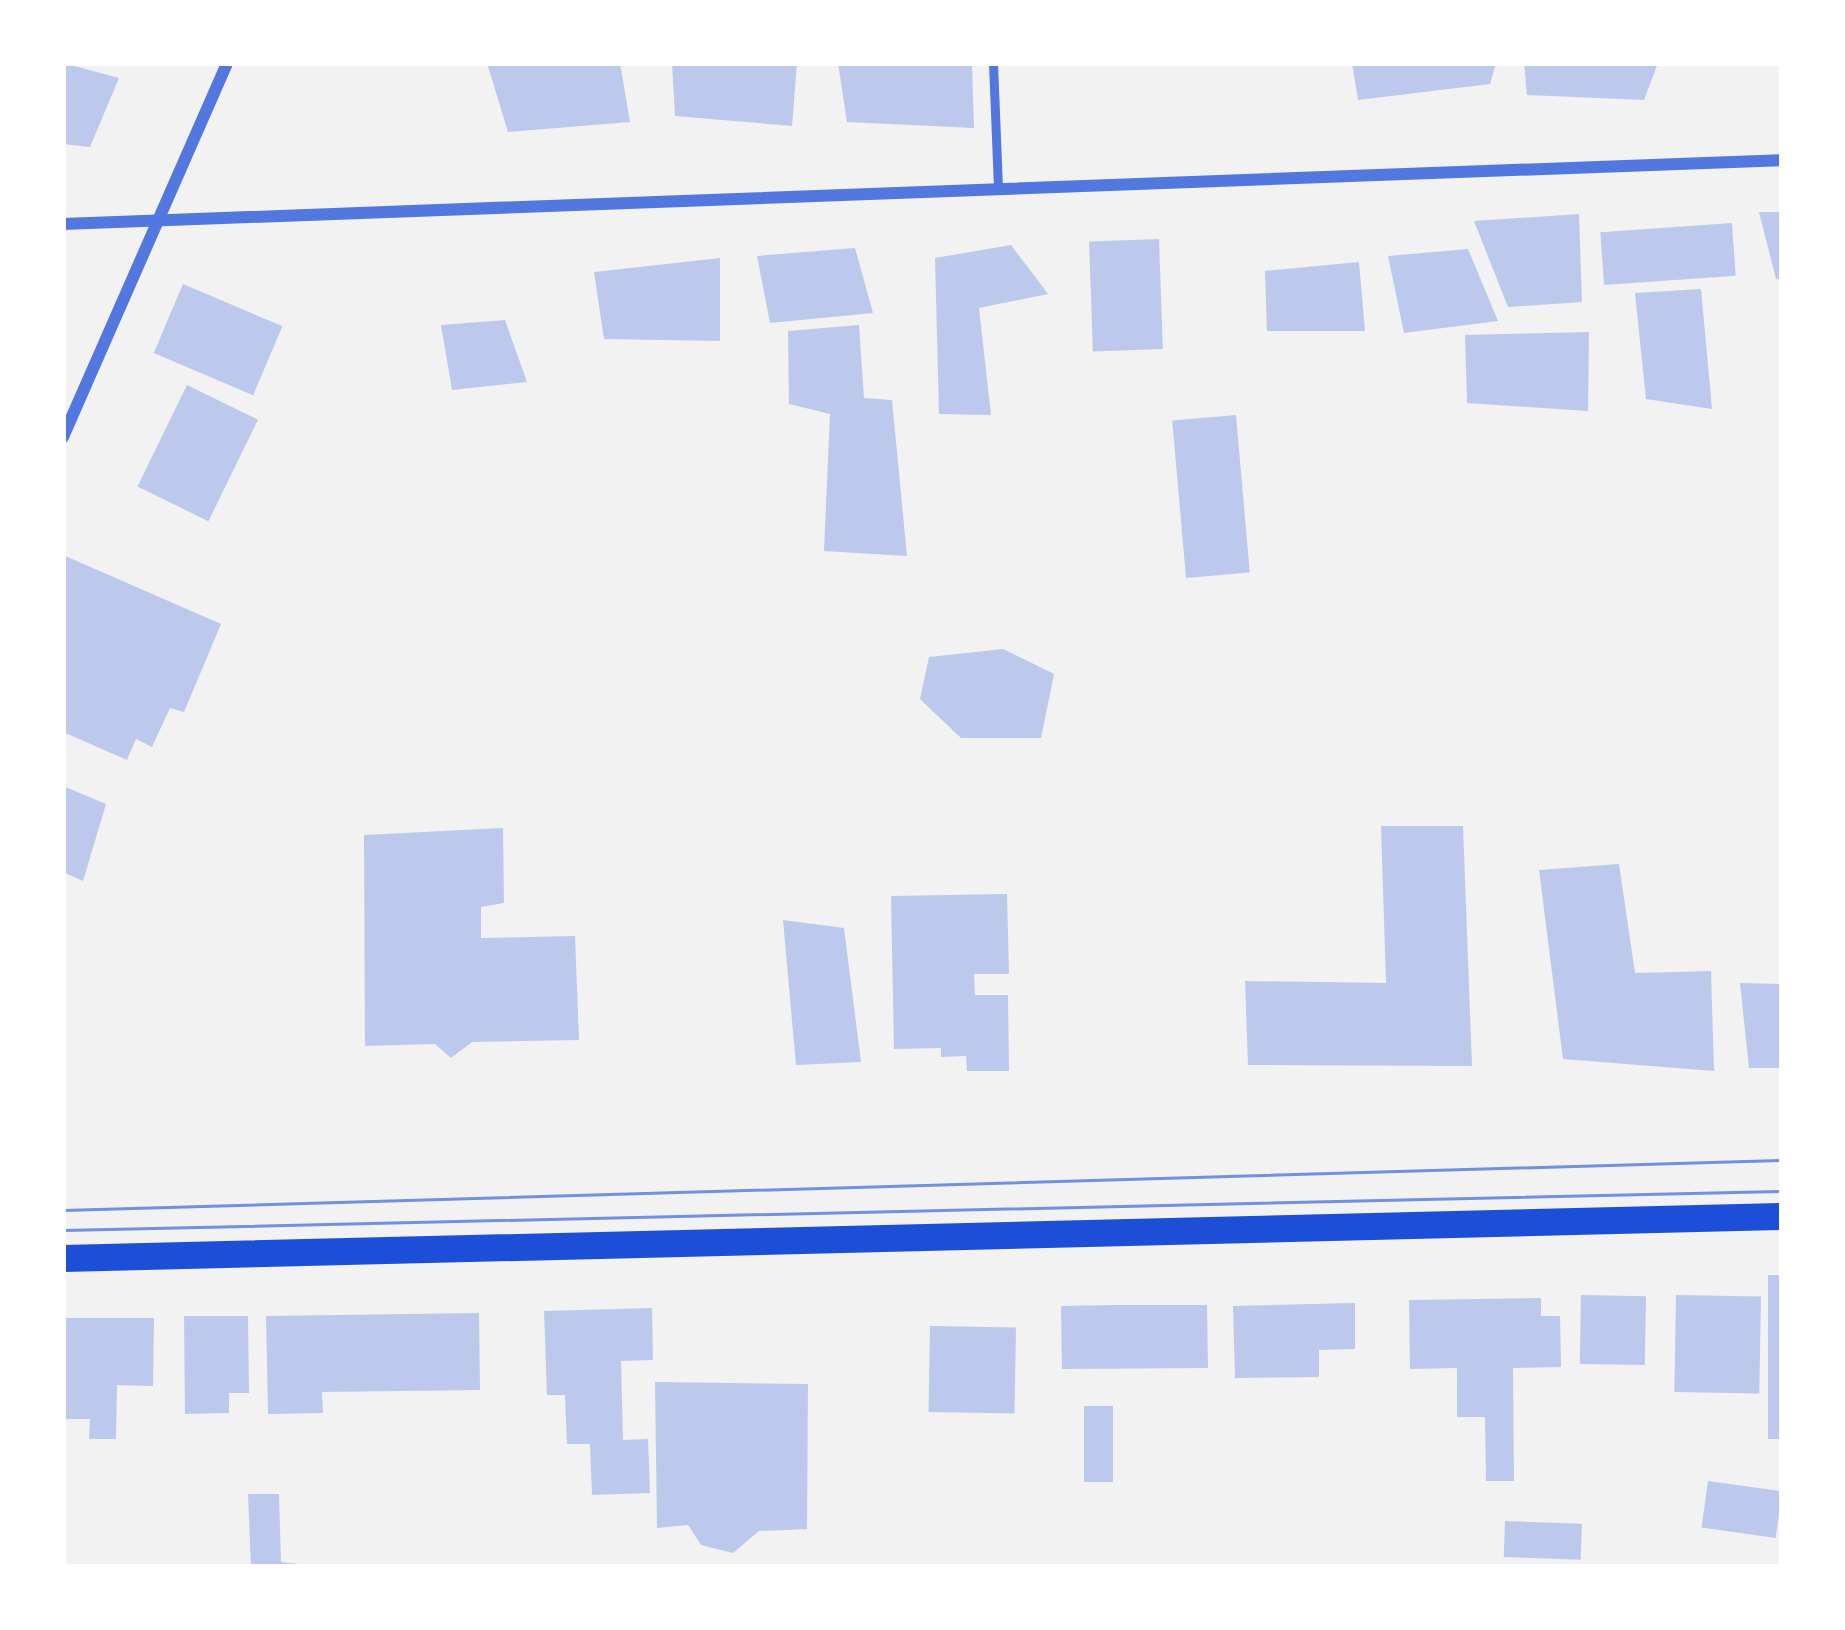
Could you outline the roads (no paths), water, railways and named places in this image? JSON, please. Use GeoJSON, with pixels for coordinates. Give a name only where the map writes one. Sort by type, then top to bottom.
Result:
{"type":"FeatureCollection","features":[{"type":"Feature","properties":{"kind":"main road"},"geometry":{"type":"LineString","coordinates":[[63,1258],[1782,1216]]}},
{"type":"Feature","properties":{"kind":"street"},"geometry":{"type":"LineString","coordinates":[[63,437],[153,221],[227,63]]}},
{"type":"Feature","properties":{"kind":"street"},"geometry":{"type":"LineString","coordinates":[[63,224],[1782,160]]}},
{"type":"Feature","properties":{"kind":"lane"},"geometry":{"type":"LineString","coordinates":[[993,63],[998,189]]}},
{"type":"Feature","properties":{"kind":"tram line"},"geometry":{"type":"LineString","coordinates":[[63,1210],[1782,1160]]}},
{"type":"Feature","properties":{"kind":"tram line"},"geometry":{"type":"LineString","coordinates":[[63,1230],[1782,1191]]}}]}
